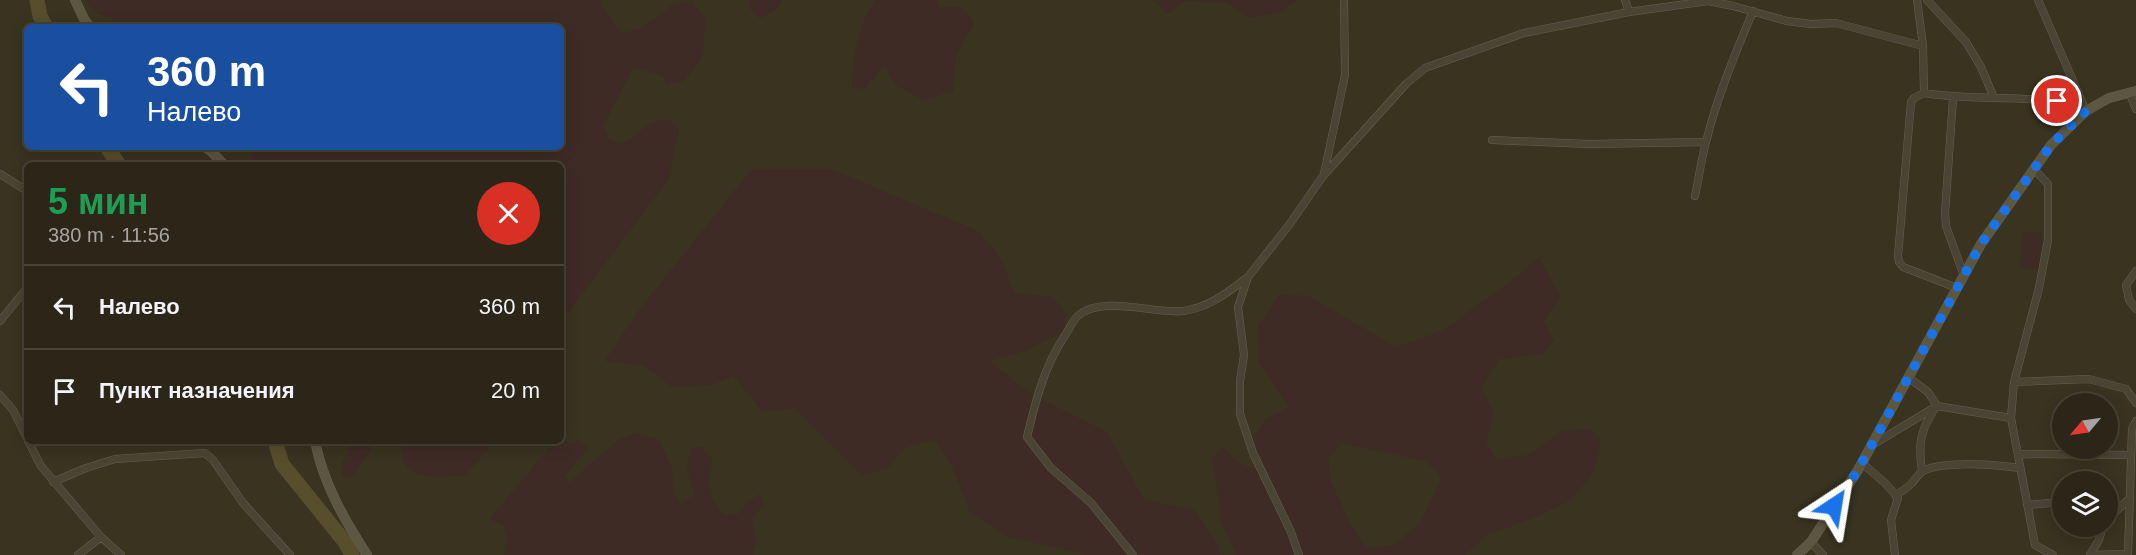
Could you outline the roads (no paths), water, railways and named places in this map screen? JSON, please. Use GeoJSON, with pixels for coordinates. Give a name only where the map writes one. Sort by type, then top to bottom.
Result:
{"type":"FeatureCollection","features":[{"type":"Feature","properties":{"kind":"street"},"geometry":{"type":"LineString","coordinates":[[75,0],[88,24]]}},
{"type":"Feature","properties":{"kind":"street"},"geometry":{"type":"LineString","coordinates":[[1323,176],[1345,75],[1344,0]]}},
{"type":"Feature","properties":{"kind":"street"},"geometry":{"type":"LineString","coordinates":[[1625,0],[1629,12]]}},
{"type":"Feature","properties":{"kind":"street"},"geometry":{"type":"LineString","coordinates":[[1917,0],[1923,46],[1924,93]]}},
{"type":"Feature","properties":{"kind":"street"},"geometry":{"type":"LineString","coordinates":[[1927,0],[1966,42],[1994,98]]}},
{"type":"Feature","properties":{"kind":"street"},"geometry":{"type":"LineString","coordinates":[[2038,0],[2086,111]]}},
{"type":"Feature","properties":{"kind":"street"},"geometry":{"type":"LineString","coordinates":[[1133,555],[1090,503],[1051,468],[1027,437],[1041,381],[1061,340],[1077,316],[1088,310],[1105,306],[1183,311],[1205,306],[1222,297],[1248,277],[1289,225],[1323,176],[1406,84],[1425,68],[1524,33],[1629,12],[1708,1],[1787,21],[1811,24],[1836,23],[1923,46]]}},
{"type":"Feature","properties":{"kind":"street"},"geometry":{"type":"LineString","coordinates":[[1695,196],[1706,142],[1726,77],[1753,11]]}},
{"type":"Feature","properties":{"kind":"street"},"geometry":{"type":"LineString","coordinates":[[1797,555],[1811,542],[1862,463],[1981,244],[2051,145],[2086,111],[2109,98],[2132,92],[2136,109]]}},
{"type":"Feature","properties":{"kind":"street"},"geometry":{"type":"LineString","coordinates":[[1957,288],[1903,267],[1899,262],[1911,102],[1924,93],[1953,98],[2057,101],[2086,111]]}},
{"type":"Feature","properties":{"kind":"street"},"geometry":{"type":"LineString","coordinates":[[1953,98],[1945,213],[1946,226],[1964,276]]}},
{"type":"Feature","properties":{"kind":"street"},"geometry":{"type":"LineString","coordinates":[[1492,140],[1587,144],[1706,142]]}},
{"type":"Feature","properties":{"kind":"street"},"geometry":{"type":"LineString","coordinates":[[208,150],[221,162]]}},
{"type":"Feature","properties":{"kind":"street"},"geometry":{"type":"LineString","coordinates":[[2034,168],[2048,184],[2048,240],[2039,288],[2014,382],[2011,418],[2035,545],[2053,555]]}},
{"type":"Feature","properties":{"kind":"street"},"geometry":{"type":"LineString","coordinates":[[0,174],[24,189]]}},
{"type":"Feature","properties":{"kind":"street"},"geometry":{"type":"LineString","coordinates":[[2136,271],[2126,285],[2129,300],[2136,309]]}},
{"type":"Feature","properties":{"kind":"street"},"geometry":{"type":"LineString","coordinates":[[1248,277],[1238,307],[1244,355],[1240,381],[1240,414],[1253,453],[1291,532],[1299,555]]}},
{"type":"Feature","properties":{"kind":"street"},"geometry":{"type":"LineString","coordinates":[[0,321],[24,298]]}},
{"type":"Feature","properties":{"kind":"street"},"geometry":{"type":"LineString","coordinates":[[1909,378],[1928,392],[1937,406]]}},
{"type":"Feature","properties":{"kind":"street"},"geometry":{"type":"LineString","coordinates":[[2014,382],[2089,379],[2126,389],[2135,399]]}},
{"type":"Feature","properties":{"kind":"street"},"geometry":{"type":"LineString","coordinates":[[0,395],[13,410],[24,432]]}},
{"type":"Feature","properties":{"kind":"street"},"geometry":{"type":"LineString","coordinates":[[1872,445],[1937,406],[2011,418]]}},
{"type":"Feature","properties":{"kind":"street"},"geometry":{"type":"LineString","coordinates":[[1922,471],[1920,445],[1922,430],[1937,406]]}},
{"type":"Feature","properties":{"kind":"street"},"geometry":{"type":"LineString","coordinates":[[2090,555],[2128,554],[2132,535],[2132,429],[2136,421]]}},
{"type":"Feature","properties":{"kind":"street"},"geometry":{"type":"LineString","coordinates":[[30,444],[41,466],[53,482],[101,537],[121,555]]}},
{"type":"Feature","properties":{"kind":"street"},"geometry":{"type":"LineString","coordinates":[[316,444],[320,466],[328,486],[367,555]]}},
{"type":"Feature","properties":{"kind":"street"},"geometry":{"type":"LineString","coordinates":[[53,482],[115,459],[205,453],[213,460],[243,503],[290,555]]}},
{"type":"Feature","properties":{"kind":"street"},"geometry":{"type":"LineString","coordinates":[[2018,454],[2131,455]]}},
{"type":"Feature","properties":{"kind":"street"},"geometry":{"type":"LineString","coordinates":[[1862,463],[1898,498],[1891,520],[1895,555]]}},
{"type":"Feature","properties":{"kind":"street"},"geometry":{"type":"LineString","coordinates":[[1895,495],[1906,489],[1922,471],[1938,467],[1997,465],[2020,468]]}},
{"type":"Feature","properties":{"kind":"street"},"geometry":{"type":"LineString","coordinates":[[2118,510],[2132,497]]}},
{"type":"Feature","properties":{"kind":"street"},"geometry":{"type":"LineString","coordinates":[[2027,505],[2052,503]]}},
{"type":"Feature","properties":{"kind":"street"},"geometry":{"type":"LineString","coordinates":[[78,555],[101,537]]}},
{"type":"Feature","properties":{"kind":"street"},"geometry":{"type":"LineString","coordinates":[[2090,555],[2100,537]]}},
{"type":"Feature","properties":{"kind":"street"},"geometry":{"type":"LineString","coordinates":[[1811,542],[1823,555]]}},
{"type":"Feature","properties":{"kind":"waterway"},"geometry":{"type":"LineString","coordinates":[[37,0],[40,16],[44,24]]}},
{"type":"Feature","properties":{"kind":"waterway"},"geometry":{"type":"LineString","coordinates":[[109,150],[117,162]]}},
{"type":"Feature","properties":{"kind":"waterway"},"geometry":{"type":"LineString","coordinates":[[276,444],[282,464],[345,542],[352,555]]}}]}
